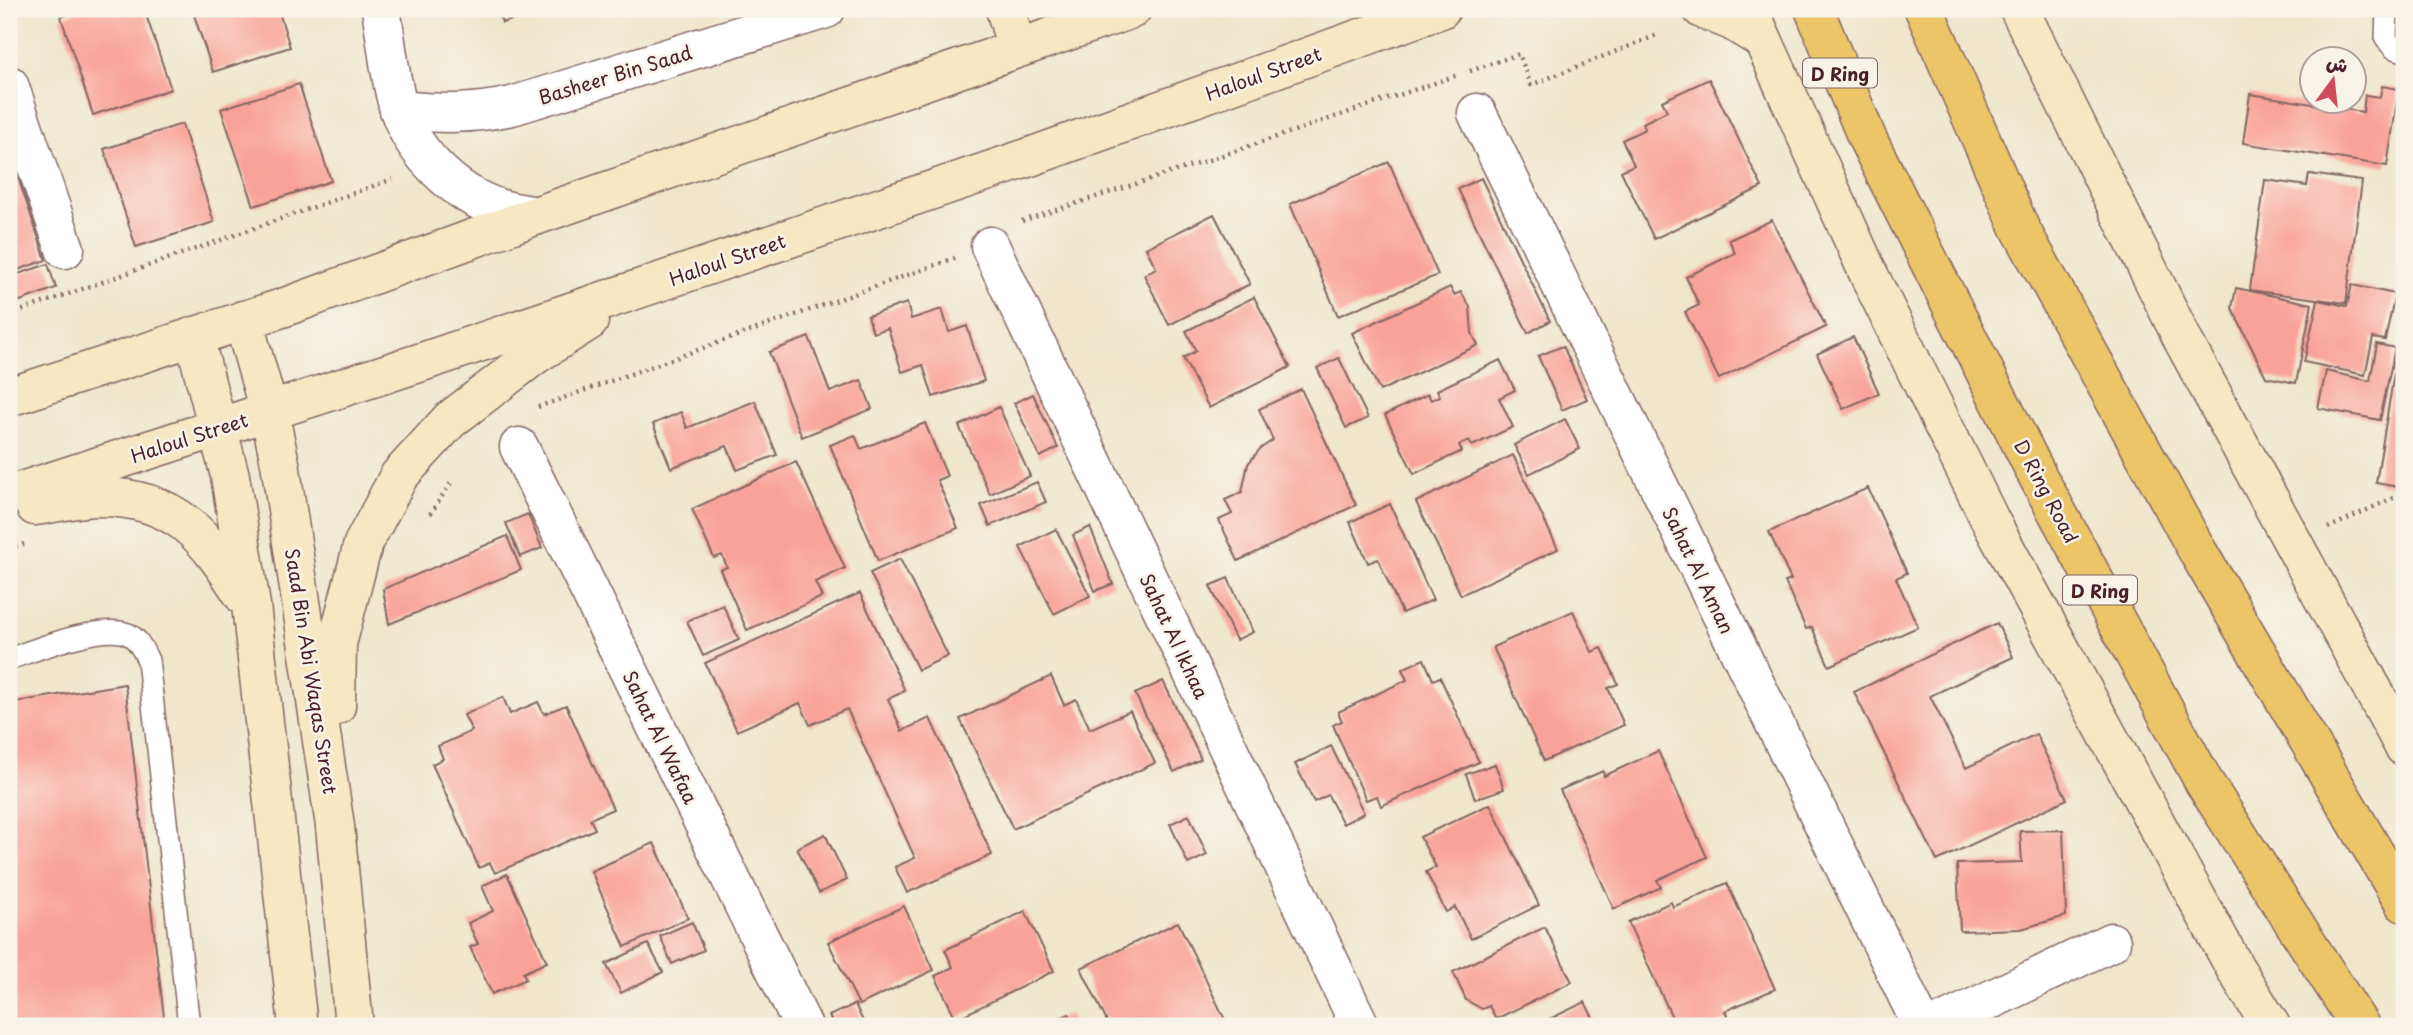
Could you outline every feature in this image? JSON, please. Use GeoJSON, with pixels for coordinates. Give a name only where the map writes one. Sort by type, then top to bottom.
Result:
{"type":"FeatureCollection","features":[{"type":"Feature","properties":{"kind":"highway","name":"D Ring Road"},"geometry":{"type":"LineString","coordinates":[[1814,9],[1867,138],[2038,477],[2204,782],[2360,1026]]}},
{"type":"Feature","properties":{"kind":"highway"},"geometry":{"type":"LineString","coordinates":[[1924,9],[2020,228],[2198,552],[2404,903]]}},
{"type":"Feature","properties":{"kind":"main road"},"geometry":{"type":"LineString","coordinates":[[1005,9],[1017,48]]}},
{"type":"Feature","properties":{"kind":"main road"},"geometry":{"type":"LineString","coordinates":[[9,397],[243,320],[1132,9]]}},
{"type":"Feature","properties":{"kind":"main road","name":"Haloul Street"},"geometry":{"type":"LineString","coordinates":[[9,495],[635,291],[1030,157],[1441,9]]}},
{"type":"Feature","properties":{"kind":"main road"},"geometry":{"type":"LineString","coordinates":[[1702,9],[1732,21],[1756,24]]}},
{"type":"Feature","properties":{"kind":"main road"},"geometry":{"type":"LineString","coordinates":[[2019,9],[2185,344],[2404,747]]}},
{"type":"Feature","properties":{"kind":"main road"},"geometry":{"type":"LineString","coordinates":[[2036,9],[2039,51]]}},
{"type":"Feature","properties":{"kind":"main road","name":"D Ring"},"geometry":{"type":"LineString","coordinates":[[1756,24],[1870,277],[1991,522],[2235,968],[2271,1026]]}},
{"type":"Feature","properties":{"kind":"main road"},"geometry":{"type":"LineString","coordinates":[[335,826],[337,644],[363,544],[399,476],[450,420],[535,355],[635,291]]}},
{"type":"Feature","properties":{"kind":"main road","name":"Saad Bin Abi Waqas Street"},"geometry":{"type":"LineString","coordinates":[[243,320],[269,411],[280,463],[335,826],[354,1026]]}},
{"type":"Feature","properties":{"kind":"main road"},"geometry":{"type":"LineString","coordinates":[[194,336],[230,476],[251,605],[298,1026]]}},
{"type":"Feature","properties":{"kind":"main road"},"geometry":{"type":"LineString","coordinates":[[9,510],[98,497],[135,499],[172,513],[190,525],[216,552],[251,605]]}},
{"type":"Feature","properties":{"kind":"street"},"geometry":{"type":"LineString","coordinates":[[382,9],[399,110],[413,139],[433,165],[463,190],[497,208],[535,216]]}},
{"type":"Feature","properties":{"kind":"street","name":"Basheer Bin Saad"},"geometry":{"type":"LineString","coordinates":[[399,110],[451,114],[478,113],[512,106],[826,9]]}},
{"type":"Feature","properties":{"kind":"street"},"geometry":{"type":"LineString","coordinates":[[9,85],[65,248]]}},
{"type":"Feature","properties":{"kind":"street","name":"Sahat Al Aman"},"geometry":{"type":"LineString","coordinates":[[1476,113],[1923,1026]]}},
{"type":"Feature","properties":{"kind":"street","name":"Sahat Al Ikhaa"},"geometry":{"type":"LineString","coordinates":[[990,246],[1360,1026]]}},
{"type":"Feature","properties":{"kind":"street","name":"Sahat Al Wafaa"},"geometry":{"type":"LineString","coordinates":[[519,447],[803,1026]]}},
{"type":"Feature","properties":{"kind":"street"},"geometry":{"type":"LineString","coordinates":[[1936,1026],[2111,942]]}},
{"type":"Feature","properties":{"kind":"street"},"geometry":{"type":"LineString","coordinates":[[2235,968],[2246,1026]]}},
{"type":"Feature","properties":{"kind":"lane"},"geometry":{"type":"LineString","coordinates":[[2386,9],[2386,39],[2394,48],[2404,51]]}},
{"type":"Feature","properties":{"kind":"lane"},"geometry":{"type":"LineString","coordinates":[[9,659],[83,634],[115,633],[127,634],[139,642],[148,660],[190,1026]]}},
{"type":"Feature","properties":{"kind":"path"},"geometry":{"type":"LineString","coordinates":[[535,408],[990,246],[986,232],[1194,165],[1518,54],[1531,85],[1660,34]]}},
{"type":"Feature","properties":{"kind":"path"},"geometry":{"type":"LineString","coordinates":[[9,314],[433,165]]}},
{"type":"Feature","properties":{"kind":"path"},"geometry":{"type":"LineString","coordinates":[[430,514],[456,477]]}},
{"type":"Feature","properties":{"kind":"path"},"geometry":{"type":"LineString","coordinates":[[2293,545],[2404,493]]}},
{"type":"Feature","properties":{"kind":"building"},"geometry":{"type":"Polygon","coordinates":[[[85,9],[144,9],[171,89],[93,115],[61,17],[85,9]]]}},
{"type":"Feature","properties":{"kind":"building"},"geometry":{"type":"Polygon","coordinates":[[[192,9],[278,9],[290,47],[213,72],[192,9]]]}},
{"type":"Feature","properties":{"kind":"building"},"geometry":{"type":"Polygon","coordinates":[[[498,9],[548,9],[502,23],[498,9]]]}},
{"type":"Feature","properties":{"kind":"building"},"geometry":{"type":"Polygon","coordinates":[[[1709,79],[1762,187],[1654,239],[1621,171],[1634,165],[1622,140],[1645,129],[1643,123],[1667,111],[1662,101],[1709,79]]]}},
{"type":"Feature","properties":{"kind":"building"},"geometry":{"type":"Polygon","coordinates":[[[299,84],[331,181],[254,206],[221,109],[299,84]]]}},
{"type":"Feature","properties":{"kind":"building"},"geometry":{"type":"Polygon","coordinates":[[[2382,86],[2399,89],[2387,166],[2243,143],[2250,94],[2298,102],[2298,116],[2368,116],[2368,95],[2380,97],[2382,86]]]}},
{"type":"Feature","properties":{"kind":"building"},"geometry":{"type":"Polygon","coordinates":[[[182,124],[214,222],[136,247],[104,149],[182,124]]]}},
{"type":"Feature","properties":{"kind":"building"},"geometry":{"type":"Polygon","coordinates":[[[9,151],[46,260],[9,273],[9,151]]]}},
{"type":"Feature","properties":{"kind":"building"},"geometry":{"type":"Polygon","coordinates":[[[1389,162],[1438,275],[1338,316],[1290,204],[1389,162]]]}},
{"type":"Feature","properties":{"kind":"building"},"geometry":{"type":"Polygon","coordinates":[[[2309,174],[2362,181],[2346,303],[2250,290],[2265,180],[2307,186],[2309,174]]]}},
{"type":"Feature","properties":{"kind":"building"},"geometry":{"type":"Polygon","coordinates":[[[1481,178],[1550,321],[1528,333],[1458,189],[1481,178]]]}},
{"type":"Feature","properties":{"kind":"building"},"geometry":{"type":"Polygon","coordinates":[[[1214,214],[1250,284],[1169,325],[1144,275],[1156,268],[1146,248],[1214,214]]]}},
{"type":"Feature","properties":{"kind":"building"},"geometry":{"type":"Polygon","coordinates":[[[1772,220],[1826,327],[1719,379],[1685,312],[1699,305],[1686,277],[1735,253],[1729,240],[1772,220]]]}},
{"type":"Feature","properties":{"kind":"building"},"geometry":{"type":"Polygon","coordinates":[[[48,264],[56,288],[9,305],[9,277],[48,264]]]}},
{"type":"Feature","properties":{"kind":"building"},"geometry":{"type":"Polygon","coordinates":[[[2352,285],[2395,294],[2385,340],[2373,338],[2365,375],[2304,362],[2318,300],[2347,306],[2352,285]]]}},
{"type":"Feature","properties":{"kind":"building"},"geometry":{"type":"Polygon","coordinates":[[[1450,287],[1454,295],[1461,292],[1470,307],[1472,333],[1478,345],[1380,391],[1352,333],[1450,287]]]}},
{"type":"Feature","properties":{"kind":"building"},"geometry":{"type":"Polygon","coordinates":[[[2236,288],[2312,304],[2296,383],[2266,377],[2232,308],[2236,288]]]}},
{"type":"Feature","properties":{"kind":"building"},"geometry":{"type":"Polygon","coordinates":[[[1254,297],[1290,367],[1209,408],[1183,358],[1196,351],[1186,331],[1254,297]]]}},
{"type":"Feature","properties":{"kind":"building"},"geometry":{"type":"Polygon","coordinates":[[[907,303],[911,319],[942,309],[949,332],[967,326],[984,381],[933,397],[923,365],[902,372],[888,328],[873,333],[868,316],[907,303]]]}},
{"type":"Feature","properties":{"kind":"building"},"geometry":{"type":"Polygon","coordinates":[[[809,337],[830,392],[861,380],[872,409],[802,437],[769,352],[809,337]]]}},
{"type":"Feature","properties":{"kind":"building"},"geometry":{"type":"Polygon","coordinates":[[[1853,337],[1879,393],[1843,409],[1817,354],[1853,337]]]}},
{"type":"Feature","properties":{"kind":"building"},"geometry":{"type":"Polygon","coordinates":[[[2377,344],[2395,348],[2380,420],[2318,408],[2326,371],[2370,381],[2377,344]]]}},
{"type":"Feature","properties":{"kind":"building"},"geometry":{"type":"Polygon","coordinates":[[[1563,346],[1587,399],[1562,410],[1538,356],[1563,346]]]}},
{"type":"Feature","properties":{"kind":"building"},"geometry":{"type":"Polygon","coordinates":[[[2397,355],[2404,357],[2404,454],[2399,487],[2376,483],[2397,355]]]}},
{"type":"Feature","properties":{"kind":"building"},"geometry":{"type":"Polygon","coordinates":[[[1339,358],[1368,418],[1346,428],[1317,368],[1339,358]]]}},
{"type":"Feature","properties":{"kind":"building"},"geometry":{"type":"Polygon","coordinates":[[[1500,360],[1515,390],[1499,398],[1513,427],[1472,446],[1469,441],[1459,445],[1462,451],[1414,474],[1385,415],[1428,394],[1431,400],[1440,396],[1437,390],[1500,360]]]}},
{"type":"Feature","properties":{"kind":"building"},"geometry":{"type":"Polygon","coordinates":[[[1301,389],[1356,505],[1238,561],[1219,520],[1232,514],[1225,500],[1242,492],[1248,464],[1260,449],[1273,440],[1259,409],[1301,389]]]}},
{"type":"Feature","properties":{"kind":"building"},"geometry":{"type":"Polygon","coordinates":[[[1033,394],[1058,448],[1040,457],[1014,403],[1033,394]]]}},
{"type":"Feature","properties":{"kind":"building"},"geometry":{"type":"Polygon","coordinates":[[[755,401],[777,455],[737,470],[727,446],[671,468],[653,424],[681,412],[687,428],[755,401]]]}},
{"type":"Feature","properties":{"kind":"building"},"geometry":{"type":"Polygon","coordinates":[[[999,407],[1030,476],[990,494],[959,426],[999,407]]]}},
{"type":"Feature","properties":{"kind":"building"},"geometry":{"type":"Polygon","coordinates":[[[1565,419],[1580,449],[1529,474],[1514,445],[1565,419]]]}},
{"type":"Feature","properties":{"kind":"building"},"geometry":{"type":"Polygon","coordinates":[[[925,423],[947,476],[937,480],[958,528],[878,561],[830,445],[855,435],[861,449],[925,423]]]}},
{"type":"Feature","properties":{"kind":"building"},"geometry":{"type":"Polygon","coordinates":[[[1513,455],[1558,549],[1461,595],[1416,502],[1513,455]]]}},
{"type":"Feature","properties":{"kind":"building"},"geometry":{"type":"Polygon","coordinates":[[[796,462],[845,568],[815,582],[822,597],[747,630],[720,570],[727,567],[722,555],[714,558],[692,509],[796,462]]]}},
{"type":"Feature","properties":{"kind":"building"},"geometry":{"type":"Polygon","coordinates":[[[1037,482],[1046,502],[990,526],[981,505],[1037,482]]]}},
{"type":"Feature","properties":{"kind":"building"},"geometry":{"type":"Polygon","coordinates":[[[1868,488],[1907,573],[1896,578],[1918,627],[1829,666],[1812,627],[1806,629],[1785,582],[1791,580],[1769,532],[1868,488]]]}},
{"type":"Feature","properties":{"kind":"building"},"geometry":{"type":"Polygon","coordinates":[[[1390,504],[1433,600],[1402,613],[1378,559],[1368,563],[1350,522],[1390,504]]]}},
{"type":"Feature","properties":{"kind":"building"},"geometry":{"type":"Polygon","coordinates":[[[528,514],[542,548],[520,557],[506,523],[528,514]]]}},
{"type":"Feature","properties":{"kind":"building"},"geometry":{"type":"Polygon","coordinates":[[[1090,527],[1113,584],[1095,591],[1073,535],[1090,527]]]}},
{"type":"Feature","properties":{"kind":"building"},"geometry":{"type":"Polygon","coordinates":[[[1056,529],[1090,596],[1054,614],[1020,547],[1056,529]]]}},
{"type":"Feature","properties":{"kind":"building"},"geometry":{"type":"Polygon","coordinates":[[[507,536],[521,570],[389,624],[383,589],[507,536]]]}},
{"type":"Feature","properties":{"kind":"building"},"geometry":{"type":"Polygon","coordinates":[[[900,559],[948,656],[918,670],[870,573],[900,559]]]}},
{"type":"Feature","properties":{"kind":"building"},"geometry":{"type":"Polygon","coordinates":[[[1228,578],[1253,632],[1236,640],[1210,586],[1228,578]]]}},
{"type":"Feature","properties":{"kind":"building"},"geometry":{"type":"Polygon","coordinates":[[[860,593],[905,691],[888,699],[902,731],[930,718],[992,855],[907,893],[895,867],[915,858],[847,709],[810,725],[800,703],[737,731],[705,663],[860,593]]]}},
{"type":"Feature","properties":{"kind":"building"},"geometry":{"type":"Polygon","coordinates":[[[723,605],[739,640],[703,656],[687,621],[723,605]]]}},
{"type":"Feature","properties":{"kind":"building"},"geometry":{"type":"Polygon","coordinates":[[[1573,611],[1592,652],[1602,648],[1618,684],[1608,688],[1624,725],[1544,761],[1493,647],[1573,611]]]}},
{"type":"Feature","properties":{"kind":"building"},"geometry":{"type":"Polygon","coordinates":[[[1997,623],[2013,657],[1930,696],[1966,768],[2036,734],[2067,799],[1937,861],[1854,692],[1997,623]]]}},
{"type":"Feature","properties":{"kind":"building"},"geometry":{"type":"Polygon","coordinates":[[[1424,659],[1433,680],[1440,677],[1479,762],[1381,806],[1377,796],[1366,800],[1333,725],[1342,721],[1338,712],[1407,680],[1402,669],[1424,659]]]}},
{"type":"Feature","properties":{"kind":"building"},"geometry":{"type":"Polygon","coordinates":[[[1051,676],[1064,705],[1076,699],[1090,729],[1130,711],[1155,763],[1013,829],[960,719],[1051,676]]]}},
{"type":"Feature","properties":{"kind":"building"},"geometry":{"type":"Polygon","coordinates":[[[1163,681],[1201,759],[1174,772],[1135,694],[1163,681]]]}},
{"type":"Feature","properties":{"kind":"building"},"geometry":{"type":"Polygon","coordinates":[[[125,684],[165,1026],[9,1026],[9,703],[125,684]]]}},
{"type":"Feature","properties":{"kind":"building"},"geometry":{"type":"Polygon","coordinates":[[[503,697],[510,714],[538,702],[544,714],[566,705],[613,809],[590,819],[595,829],[495,873],[490,863],[479,868],[432,764],[443,759],[438,746],[472,731],[464,715],[503,697]]]}},
{"type":"Feature","properties":{"kind":"building"},"geometry":{"type":"Polygon","coordinates":[[[1331,746],[1364,813],[1343,824],[1328,795],[1314,802],[1295,764],[1331,746]]]}},
{"type":"Feature","properties":{"kind":"building"},"geometry":{"type":"Polygon","coordinates":[[[1658,751],[1707,857],[1657,880],[1661,887],[1614,909],[1560,790],[1603,771],[1604,776],[1658,751]]]}},
{"type":"Feature","properties":{"kind":"building"},"geometry":{"type":"Polygon","coordinates":[[[1495,764],[1504,789],[1475,799],[1466,774],[1495,764]]]}},
{"type":"Feature","properties":{"kind":"building"},"geometry":{"type":"Polygon","coordinates":[[[1490,804],[1539,905],[1471,939],[1455,907],[1446,912],[1426,872],[1436,867],[1420,837],[1490,804]]]}},
{"type":"Feature","properties":{"kind":"building"},"geometry":{"type":"Polygon","coordinates":[[[1189,815],[1207,855],[1188,864],[1170,824],[1189,815]]]}},
{"type":"Feature","properties":{"kind":"building"},"geometry":{"type":"Polygon","coordinates":[[[2063,830],[2066,916],[2021,929],[1960,931],[1957,864],[2022,862],[2020,831],[2063,830]]]}},
{"type":"Feature","properties":{"kind":"building"},"geometry":{"type":"Polygon","coordinates":[[[825,834],[847,880],[819,893],[797,848],[825,834]]]}},
{"type":"Feature","properties":{"kind":"building"},"geometry":{"type":"Polygon","coordinates":[[[654,843],[688,918],[625,947],[591,871],[654,843]]]}},
{"type":"Feature","properties":{"kind":"building"},"geometry":{"type":"Polygon","coordinates":[[[507,874],[547,962],[523,973],[526,979],[492,994],[470,947],[478,944],[468,923],[493,911],[482,886],[507,874]]]}},
{"type":"Feature","properties":{"kind":"building"},"geometry":{"type":"Polygon","coordinates":[[[1727,883],[1775,989],[1725,1011],[1729,1019],[1713,1026],[1676,1026],[1628,922],[1671,902],[1673,907],[1727,883]]]}},
{"type":"Feature","properties":{"kind":"building"},"geometry":{"type":"Polygon","coordinates":[[[904,906],[934,970],[859,1005],[828,942],[904,906]]]}},
{"type":"Feature","properties":{"kind":"building"},"geometry":{"type":"Polygon","coordinates":[[[1025,911],[1054,971],[956,1019],[935,976],[953,967],[945,950],[1025,911]]]}},
{"type":"Feature","properties":{"kind":"building"},"geometry":{"type":"Polygon","coordinates":[[[692,922],[704,950],[672,964],[660,936],[692,922]]]}},
{"type":"Feature","properties":{"kind":"building"},"geometry":{"type":"Polygon","coordinates":[[[1178,922],[1228,1026],[1109,1026],[1081,968],[1178,922]]]}},
{"type":"Feature","properties":{"kind":"building"},"geometry":{"type":"Polygon","coordinates":[[[1545,927],[1572,982],[1496,1019],[1489,1006],[1482,1009],[1466,1000],[1453,972],[1545,927]]]}},
{"type":"Feature","properties":{"kind":"building"},"geometry":{"type":"Polygon","coordinates":[[[648,944],[663,972],[621,993],[606,964],[648,944]]]}},
{"type":"Feature","properties":{"kind":"building"},"geometry":{"type":"Polygon","coordinates":[[[1585,1002],[1597,1026],[1535,1026],[1585,1002]]]}},
{"type":"Feature","properties":{"kind":"building"},"geometry":{"type":"Polygon","coordinates":[[[855,1004],[865,1026],[834,1026],[829,1016],[855,1004]]]}},
{"type":"Feature","properties":{"kind":"building"},"geometry":{"type":"Polygon","coordinates":[[[1069,1014],[1075,1026],[1042,1026],[1069,1014]]]}}]}
